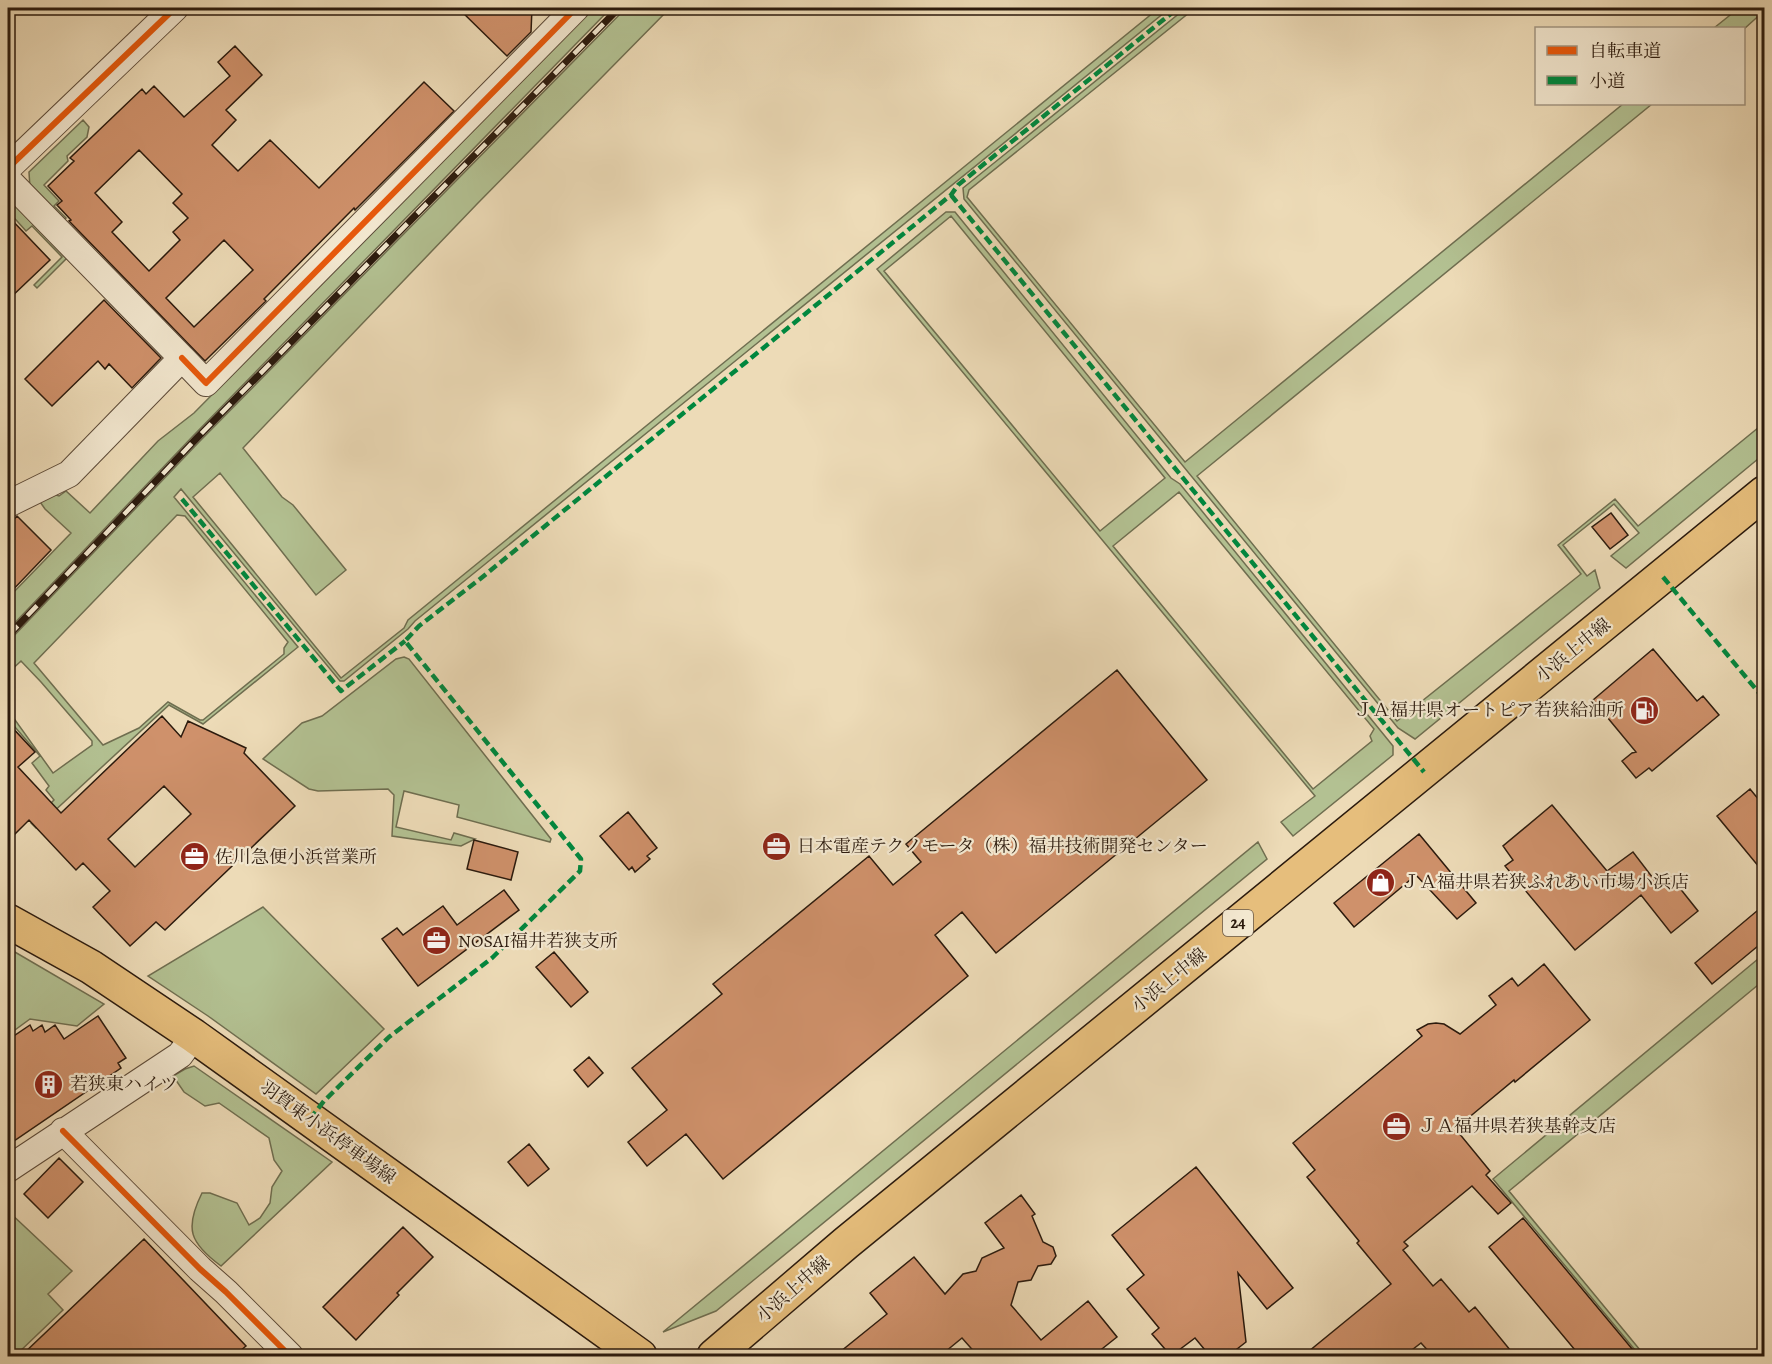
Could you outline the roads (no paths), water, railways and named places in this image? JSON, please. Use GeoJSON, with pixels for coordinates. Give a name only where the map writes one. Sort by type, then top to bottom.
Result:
{"type":"FeatureCollection","features":[{"type":"Feature","properties":{"kind":"main road","name":"小浜上中線"},"geometry":{"type":"LineString","coordinates":[[714,1356],[846,1243],[1764,493]]}},
{"type":"Feature","properties":{"kind":"main road","name":"羽賀東小浜停車場線"},"geometry":{"type":"LineString","coordinates":[[8,921],[91,967],[194,1036],[640,1356]]}},
{"type":"Feature","properties":{"kind":"street"},"geometry":{"type":"LineString","coordinates":[[8,168],[175,8]]}},
{"type":"Feature","properties":{"kind":"street"},"geometry":{"type":"LineString","coordinates":[[8,180],[206,383],[576,8]]}},
{"type":"Feature","properties":{"kind":"street"},"geometry":{"type":"LineString","coordinates":[[8,504],[69,474],[182,358]]}},
{"type":"Feature","properties":{"kind":"street"},"geometry":{"type":"LineString","coordinates":[[8,1169],[180,1055],[194,1036]]}},
{"type":"Feature","properties":{"kind":"street"},"geometry":{"type":"LineString","coordinates":[[63,1131],[290,1356]]}},
{"type":"Feature","properties":{"kind":"railway"},"geometry":{"type":"LineString","coordinates":[[8,636],[196,439],[619,8]]}},
{"type":"Feature","properties":{"kind":"place","name":"ＪＡ福井県オートピア若狭給油所"},"geometry":{"type":"Point","coordinates":[1645,710]}},
{"type":"Feature","properties":{"kind":"place","name":"日本電産テクノモータ（株）福井技術開発センター"},"geometry":{"type":"Point","coordinates":[776,846]}},
{"type":"Feature","properties":{"kind":"place","name":"佐川急便小浜営業所"},"geometry":{"type":"Point","coordinates":[194,857]}},
{"type":"Feature","properties":{"kind":"place","name":"ＪＡ福井県若狭ふれあい市場小浜店"},"geometry":{"type":"Point","coordinates":[1380,882]}},
{"type":"Feature","properties":{"kind":"place","name":"NOSAI福井若狭支所"},"geometry":{"type":"Point","coordinates":[437,941]}},
{"type":"Feature","properties":{"kind":"place","name":"若狭東ハイツ"},"geometry":{"type":"Point","coordinates":[49,1084]}},
{"type":"Feature","properties":{"kind":"place","name":"ＪＡ福井県若狭基幹支店"},"geometry":{"type":"Point","coordinates":[1397,1126]}}]}
